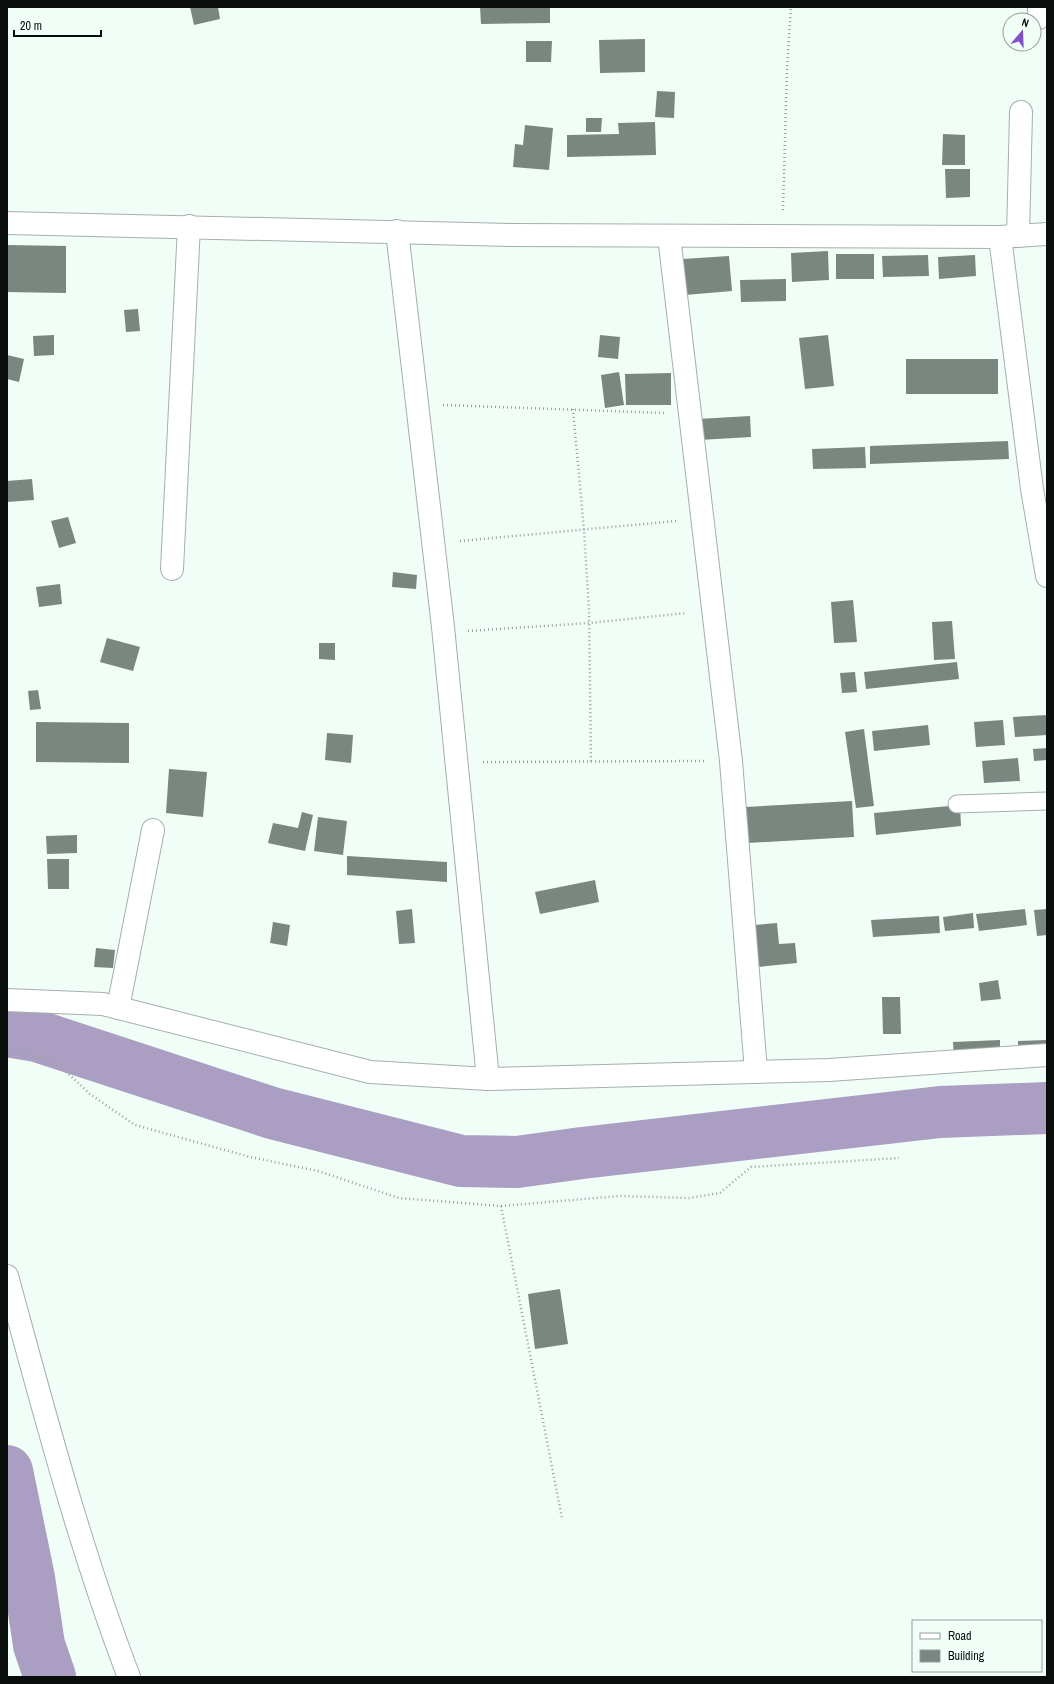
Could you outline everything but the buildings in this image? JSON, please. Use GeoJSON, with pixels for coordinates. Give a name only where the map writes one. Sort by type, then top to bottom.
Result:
{"type":"FeatureCollection","features":[{"type":"Feature","properties":{"kind":"street"},"geometry":{"type":"LineString","coordinates":[[1021,112],[1009,237],[1032,489],[1047,576]]}},
{"type":"Feature","properties":{"kind":"street"},"geometry":{"type":"LineString","coordinates":[[7,222],[512,235],[1009,237],[1047,234]]}},
{"type":"Feature","properties":{"kind":"street"},"geometry":{"type":"LineString","coordinates":[[172,569],[189,226]]}},
{"type":"Feature","properties":{"kind":"street"},"geometry":{"type":"LineString","coordinates":[[397,232],[444,633],[488,1079]]}},
{"type":"Feature","properties":{"kind":"street"},"geometry":{"type":"LineString","coordinates":[[669,236],[731,761],[756,1072]]}},
{"type":"Feature","properties":{"kind":"street"},"geometry":{"type":"LineString","coordinates":[[118,1008],[153,830]]}},
{"type":"Feature","properties":{"kind":"street"},"geometry":{"type":"LineString","coordinates":[[7,1000],[103,1004],[370,1072],[488,1079],[829,1070],[1047,1055]]}},
{"type":"Feature","properties":{"kind":"street"},"geometry":{"type":"LineString","coordinates":[[7,1276],[54,1449],[114,1638],[128,1677]]}},
{"type":"Feature","properties":{"kind":"lane"},"geometry":{"type":"LineString","coordinates":[[957,804],[1047,801]]}},
{"type":"Feature","properties":{"kind":"path"},"geometry":{"type":"LineString","coordinates":[[783,237],[787,69],[791,7]]}},
{"type":"Feature","properties":{"kind":"path"},"geometry":{"type":"LineString","coordinates":[[417,404],[690,414]]}},
{"type":"Feature","properties":{"kind":"path"},"geometry":{"type":"LineString","coordinates":[[573,409],[584,530],[590,623],[591,762]]}},
{"type":"Feature","properties":{"kind":"path"},"geometry":{"type":"LineString","coordinates":[[433,543],[703,519]]}},
{"type":"Feature","properties":{"kind":"path"},"geometry":{"type":"LineString","coordinates":[[444,633],[590,623],[713,610]]}},
{"type":"Feature","properties":{"kind":"path"},"geometry":{"type":"LineString","coordinates":[[457,763],[731,761]]}},
{"type":"Feature","properties":{"kind":"path"},"geometry":{"type":"LineString","coordinates":[[7,1051],[22,1051],[60,1066],[90,1094],[135,1125],[250,1157],[318,1171],[399,1198],[501,1206],[619,1196],[689,1198],[720,1193],[751,1167],[900,1158]]}},
{"type":"Feature","properties":{"kind":"path"},"geometry":{"type":"LineString","coordinates":[[501,1206],[562,1518]]}},
{"type":"Feature","properties":{"kind":"waterway"},"geometry":{"type":"LineString","coordinates":[[7,1031],[37,1036],[272,1113],[461,1161],[517,1162],[582,1153],[940,1112],[1047,1108]]}},
{"type":"Feature","properties":{"kind":"waterway"},"geometry":{"type":"LineString","coordinates":[[7,1471],[29,1578],[39,1645],[50,1677]]}}]}
